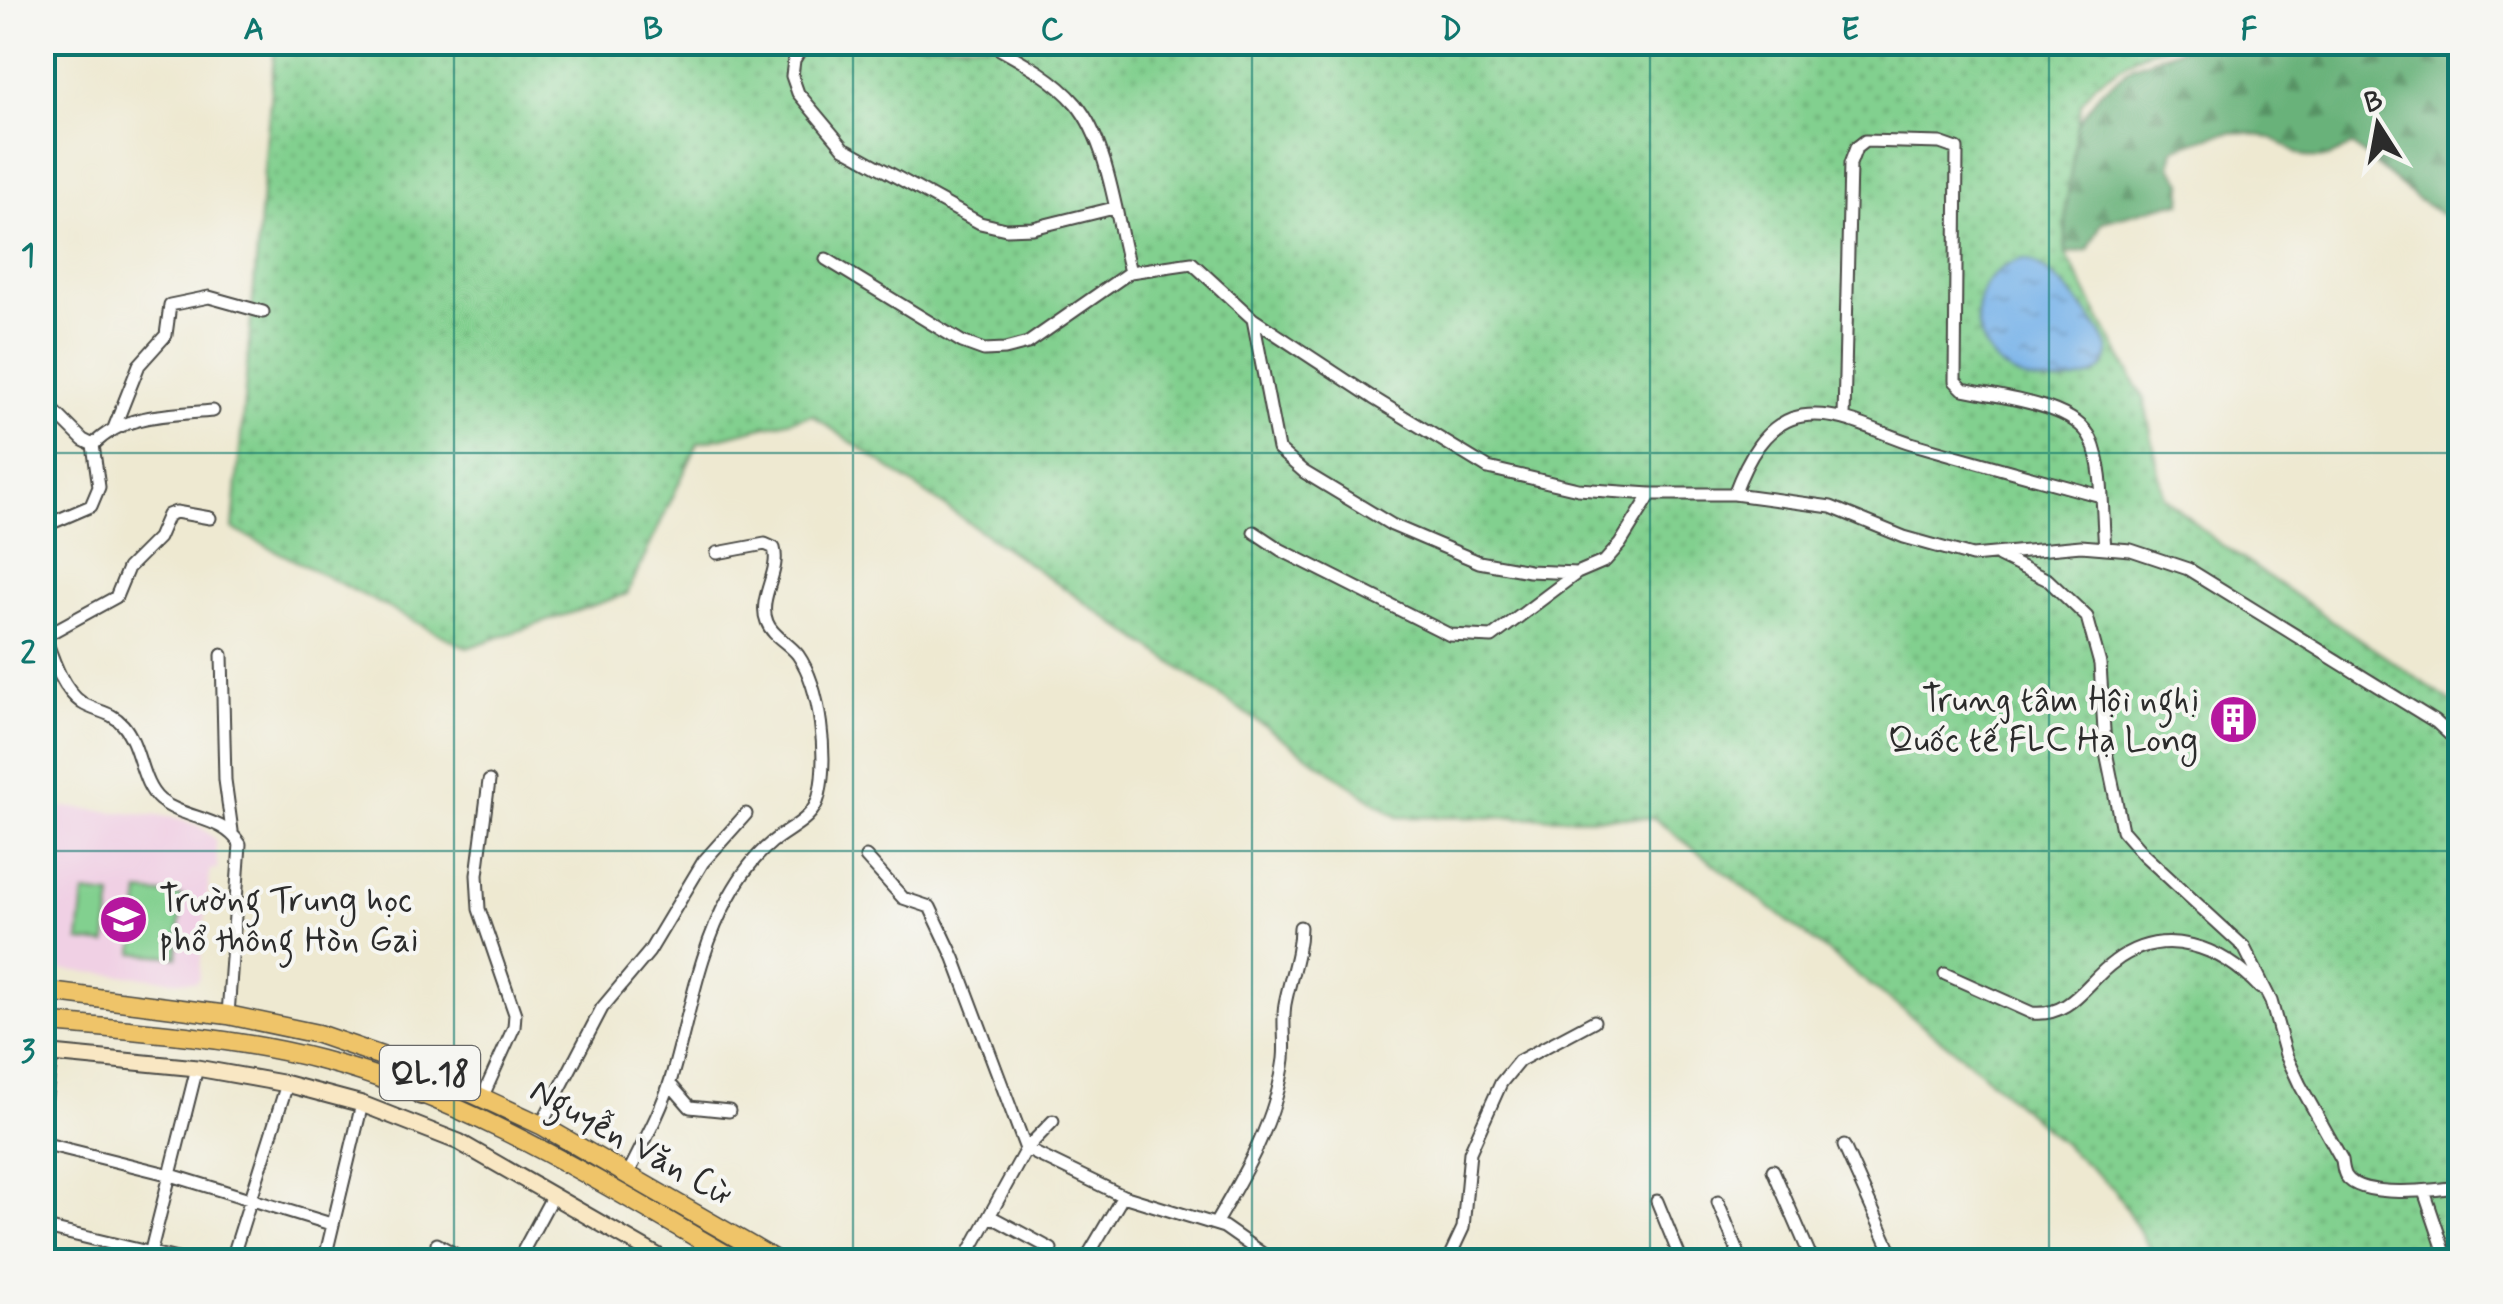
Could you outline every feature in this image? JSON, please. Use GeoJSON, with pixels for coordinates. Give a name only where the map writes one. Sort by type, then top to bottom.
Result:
{"type":"FeatureCollection","features":[{"type":"Feature","properties":{"kind":"highway"},"geometry":{"type":"LineString","coordinates":[[421,1094],[422,1070]]}},
{"type":"Feature","properties":{"kind":"main road","name":"Nguyễn Văn Cừ"},"geometry":{"type":"LineString","coordinates":[[42,992],[228,1015],[318,1034],[422,1070],[541,1125],[779,1262]]}},
{"type":"Feature","properties":{"kind":"main road","name":"Nguyễn Văn Cừ"},"geometry":{"type":"LineString","coordinates":[[42,1022],[224,1040],[323,1060],[470,1115],[738,1262]]}},
{"type":"Feature","properties":{"kind":"street"},"geometry":{"type":"LineString","coordinates":[[805,42],[794,60],[792,76],[798,93],[844,148],[980,223],[1006,229],[1033,228],[1114,208]]}},
{"type":"Feature","properties":{"kind":"street"},"geometry":{"type":"LineString","coordinates":[[988,42],[1032,67],[1078,106],[1093,132],[1130,272]]}},
{"type":"Feature","properties":{"kind":"street"},"geometry":{"type":"LineString","coordinates":[[1844,418],[1850,164],[1856,148],[1865,142],[1940,143],[1957,148],[1955,381],[1963,389],[2043,406],[2079,422],[2092,440],[2105,548]]}},
{"type":"Feature","properties":{"kind":"street"},"geometry":{"type":"LineString","coordinates":[[826,259],[962,342],[984,350],[1028,343],[1130,272],[1192,263],[1253,319],[1488,468],[1578,488],[1651,494],[1734,494],[1831,507],[1904,537],[1972,556],[2081,546],[2131,550],[2188,569],[2436,722],[2460,744]]}},
{"type":"Feature","properties":{"kind":"street"},"geometry":{"type":"LineString","coordinates":[[114,428],[139,365],[166,336],[167,312],[173,304],[209,297],[263,312]]}},
{"type":"Feature","properties":{"kind":"street"},"geometry":{"type":"LineString","coordinates":[[1253,319],[1278,449],[1304,472],[1392,525],[1479,562],[1529,571],[1577,573]]}},
{"type":"Feature","properties":{"kind":"street"},"geometry":{"type":"LineString","coordinates":[[42,399],[83,440],[94,445]]}},
{"type":"Feature","properties":{"kind":"street"},"geometry":{"type":"LineString","coordinates":[[94,445],[114,428],[145,418],[213,411]]}},
{"type":"Feature","properties":{"kind":"street"},"geometry":{"type":"LineString","coordinates":[[1734,494],[1745,464],[1778,425],[1802,416],[1844,418],[1909,442],[2100,496]]}},
{"type":"Feature","properties":{"kind":"street"},"geometry":{"type":"LineString","coordinates":[[46,521],[91,506],[98,486],[94,445]]}},
{"type":"Feature","properties":{"kind":"street"},"geometry":{"type":"LineString","coordinates":[[1254,532],[1281,550],[1450,635],[1492,637],[1577,573],[1605,561],[1651,494]]}},
{"type":"Feature","properties":{"kind":"street"},"geometry":{"type":"LineString","coordinates":[[210,518],[176,512],[168,515],[158,538],[128,568],[116,597],[44,633],[57,670],[81,702],[109,712],[123,725],[140,752],[147,781],[160,799],[232,832]]}},
{"type":"Feature","properties":{"kind":"street"},"geometry":{"type":"LineString","coordinates":[[627,1176],[670,1084],[708,949],[728,898],[755,858],[814,809],[823,771],[823,742],[806,670],[791,646],[766,621],[774,548],[765,544],[718,552]]}},
{"type":"Feature","properties":{"kind":"street"},"geometry":{"type":"LineString","coordinates":[[1995,554],[2048,580],[2087,617],[2100,664],[2105,747],[2122,830],[2244,947],[2272,1000],[2286,1055],[2342,1160],[2346,1176],[2358,1186],[2426,1194],[2460,1186]]}},
{"type":"Feature","properties":{"kind":"street"},"geometry":{"type":"LineString","coordinates":[[222,655],[226,780],[232,832],[240,844],[241,856],[228,1015]]}},
{"type":"Feature","properties":{"kind":"street"},"geometry":{"type":"LineString","coordinates":[[482,1098],[514,1027],[515,1014],[479,909],[477,875],[489,782]]}},
{"type":"Feature","properties":{"kind":"street"},"geometry":{"type":"LineString","coordinates":[[541,1125],[602,1008],[649,952],[703,862],[746,814]]}},
{"type":"Feature","properties":{"kind":"street"},"geometry":{"type":"LineString","coordinates":[[866,856],[903,898],[930,907],[954,958],[1026,1149],[1122,1196],[1224,1227],[1274,1262]]}},
{"type":"Feature","properties":{"kind":"street"},"geometry":{"type":"LineString","coordinates":[[1215,1224],[1272,1114],[1284,1058],[1284,1007],[1296,965],[1300,926]]}},
{"type":"Feature","properties":{"kind":"street"},"geometry":{"type":"LineString","coordinates":[[1946,974],[2032,1013],[2046,1014],[2071,1004],[2114,962],[2133,951],[2158,944],[2185,944],[2210,949],[2230,960],[2272,1000]]}},
{"type":"Feature","properties":{"kind":"street"},"geometry":{"type":"LineString","coordinates":[[1447,1262],[1463,1228],[1470,1152],[1501,1083],[1518,1061],[1594,1022]]}},
{"type":"Feature","properties":{"kind":"street"},"geometry":{"type":"LineString","coordinates":[[42,1110],[46,1053],[197,1068],[287,1084],[362,1104],[458,1142],[662,1260]]}},
{"type":"Feature","properties":{"kind":"street"},"geometry":{"type":"LineString","coordinates":[[149,1256],[197,1068]]}},
{"type":"Feature","properties":{"kind":"street"},"geometry":{"type":"LineString","coordinates":[[231,1262],[287,1084]]}},
{"type":"Feature","properties":{"kind":"street"},"geometry":{"type":"LineString","coordinates":[[670,1084],[690,1107],[728,1111]]}},
{"type":"Feature","properties":{"kind":"street"},"geometry":{"type":"LineString","coordinates":[[324,1262],[362,1104]]}},
{"type":"Feature","properties":{"kind":"street"},"geometry":{"type":"LineString","coordinates":[[964,1262],[1026,1149],[1053,1122]]}},
{"type":"Feature","properties":{"kind":"street"},"geometry":{"type":"LineString","coordinates":[[42,1142],[171,1175],[332,1224]]}},
{"type":"Feature","properties":{"kind":"street"},"geometry":{"type":"LineString","coordinates":[[1844,1146],[1896,1262]]}},
{"type":"Feature","properties":{"kind":"street"},"geometry":{"type":"LineString","coordinates":[[1773,1170],[1812,1262]]}},
{"type":"Feature","properties":{"kind":"street"},"geometry":{"type":"LineString","coordinates":[[2426,1194],[2448,1262]]}},
{"type":"Feature","properties":{"kind":"street"},"geometry":{"type":"LineString","coordinates":[[1084,1262],[1122,1196]]}},
{"type":"Feature","properties":{"kind":"street"},"geometry":{"type":"LineString","coordinates":[[517,1262],[552,1197]]}},
{"type":"Feature","properties":{"kind":"street"},"geometry":{"type":"LineString","coordinates":[[1657,1201],[1682,1262]]}},
{"type":"Feature","properties":{"kind":"street"},"geometry":{"type":"LineString","coordinates":[[1718,1202],[1742,1262]]}},
{"type":"Feature","properties":{"kind":"street"},"geometry":{"type":"LineString","coordinates":[[990,1216],[1051,1249]]}},
{"type":"Feature","properties":{"kind":"street"},"geometry":{"type":"LineString","coordinates":[[42,1227],[149,1256],[190,1262]]}},
{"type":"Feature","properties":{"kind":"street"},"geometry":{"type":"LineString","coordinates":[[437,1244],[468,1262]]}},
{"type":"Feature","properties":{"kind":"shaded area","name":"Trường Trung học phổ thông Hòn Gai"},"geometry":{"type":"Polygon","coordinates":[[[42,805],[170,817],[198,825],[215,839],[218,869],[210,870],[196,982],[43,968],[42,805]]]}},
{"type":"Feature","properties":{"kind":"green space"},"geometry":{"type":"Polygon","coordinates":[[[275,43],[2173,43],[2141,54],[2094,84],[2081,103],[2066,209],[2066,254],[2144,400],[2164,497],[2216,541],[2460,708],[2460,1261],[2158,1261],[2114,1189],[1969,1061],[1654,818],[1397,817],[812,415],[698,443],[627,594],[467,648],[233,529],[275,43]]]}},
{"type":"Feature","properties":{"kind":"green space"},"geometry":{"type":"Polygon","coordinates":[[[2194,43],[2460,43],[2460,226],[2417,199],[2352,145],[2335,154],[2311,158],[2267,137],[2232,133],[2174,149],[2171,166],[2183,182],[2182,203],[2102,222],[2088,250],[2066,254],[2066,209],[2077,124],[2100,92],[2133,66],[2194,43]]]}},
{"type":"Feature","properties":{"kind":"green space"},"geometry":{"type":"Polygon","coordinates":[[[140,892],[182,896],[177,957],[134,953],[140,892]]]}},
{"type":"Feature","properties":{"kind":"green space"},"geometry":{"type":"Polygon","coordinates":[[[84,893],[112,896],[106,944],[79,941],[84,893]]]}},
{"type":"Feature","properties":{"kind":"water"},"geometry":{"type":"Polygon","coordinates":[[[2022,259],[2060,283],[2098,328],[2109,352],[2106,363],[2096,373],[2070,381],[2037,382],[2011,373],[1992,357],[1980,336],[1977,313],[1983,291],[1997,272],[2022,259]]]}},
{"type":"Feature","properties":{"kind":"place","name":"Trung tâm Hội nghị Quốc tế FLC Hạ Long"},"geometry":{"type":"Point","coordinates":[2233,719]}},
{"type":"Feature","properties":{"kind":"place","name":"Trường Trung học phổ thông Hòn Gai"},"geometry":{"type":"Point","coordinates":[124,919]}}]}
